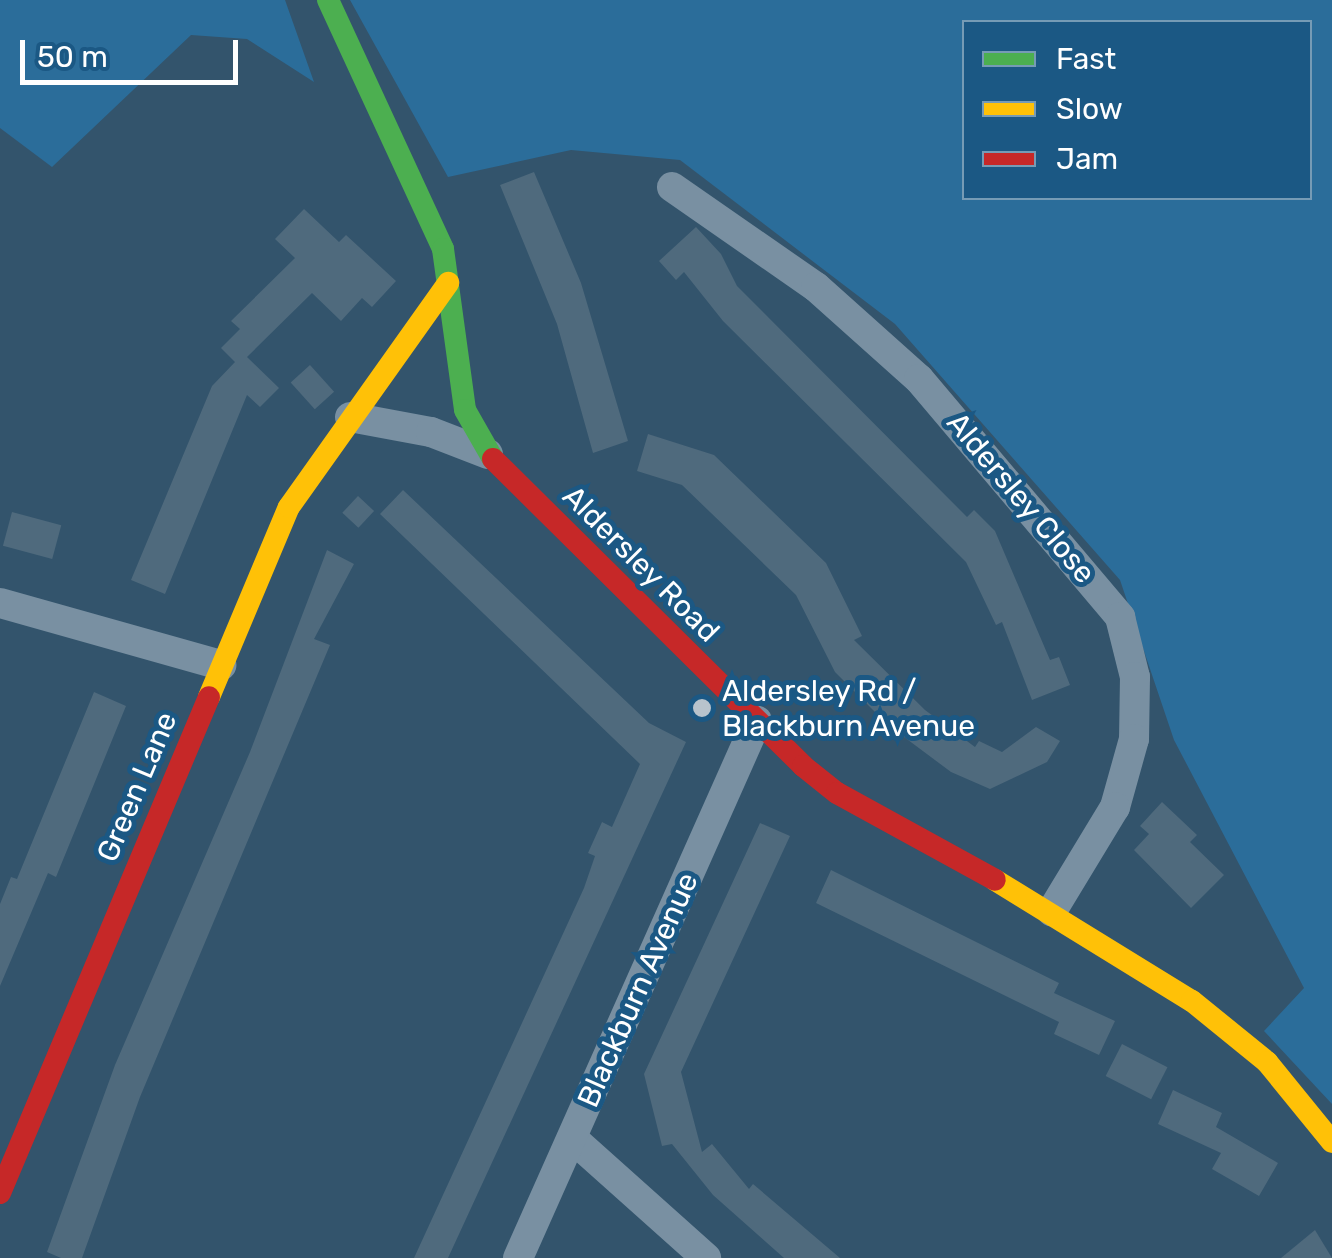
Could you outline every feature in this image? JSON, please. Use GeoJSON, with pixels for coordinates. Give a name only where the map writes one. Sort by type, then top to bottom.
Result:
{"type":"FeatureCollection","features":[{"type":"Feature","properties":{"kind":"street","name":"Aldersley Road"},"geometry":{"type":"LineString","coordinates":[[328,0],[384,130],[427,209],[448,284],[465,410],[488,454],[757,721],[837,793],[1052,911],[1224,1024],[1267,1062],[1332,1142]]}},
{"type":"Feature","properties":{"kind":"street","name":"Aldersley Close"},"geometry":{"type":"LineString","coordinates":[[672,187],[816,287],[919,379],[1120,618],[1135,676],[1134,739],[1115,807],[1052,911]]}},
{"type":"Feature","properties":{"kind":"street","name":"Green Lane"},"geometry":{"type":"LineString","coordinates":[[0,1192],[289,507],[448,284]]}},
{"type":"Feature","properties":{"kind":"street"},"geometry":{"type":"LineString","coordinates":[[350,417],[431,432],[488,454]]}},
{"type":"Feature","properties":{"kind":"street"},"geometry":{"type":"LineString","coordinates":[[0,602],[221,664]]}},
{"type":"Feature","properties":{"kind":"street","name":"Blackburn Avenue"},"geometry":{"type":"LineString","coordinates":[[518,1258],[757,721]]}},
{"type":"Feature","properties":{"kind":"street"},"geometry":{"type":"LineString","coordinates":[[572,1138],[706,1258]]}},
{"type":"Feature","properties":{"kind":"shaded area"},"geometry":{"type":"Polygon","coordinates":[[[0,0],[285,0],[314,82],[247,39],[191,35],[52,167],[0,128],[0,0]]]}},
{"type":"Feature","properties":{"kind":"shaded area"},"geometry":{"type":"Polygon","coordinates":[[[350,0],[1332,0],[1332,1104],[1264,1031],[1304,988],[1174,740],[1120,580],[895,324],[680,160],[571,150],[448,177],[350,0]]]}},
{"type":"Feature","properties":{"kind":"building"},"geometry":{"type":"Polygon","coordinates":[[[534,172],[581,283],[628,441],[593,453],[557,324],[500,185],[534,172]]]}},
{"type":"Feature","properties":{"kind":"building"},"geometry":{"type":"Polygon","coordinates":[[[304,209],[339,242],[346,235],[396,281],[372,307],[362,298],[341,321],[312,293],[247,357],[279,388],[260,407],[247,395],[165,594],[131,580],[212,386],[235,362],[221,348],[240,329],[231,321],[295,258],[275,239],[304,209]]]}},
{"type":"Feature","properties":{"kind":"building"},"geometry":{"type":"Polygon","coordinates":[[[696,227],[721,254],[737,286],[967,517],[974,510],[995,531],[1050,660],[1059,657],[1070,685],[1032,700],[1002,622],[996,625],[966,562],[723,321],[684,272],[676,280],[659,261],[696,227]]]}},
{"type":"Feature","properties":{"kind":"building"},"geometry":{"type":"Polygon","coordinates":[[[310,365],[334,392],[315,409],[291,382],[310,365]]]}},
{"type":"Feature","properties":{"kind":"building"},"geometry":{"type":"Polygon","coordinates":[[[648,434],[714,455],[826,563],[862,636],[854,640],[925,710],[975,747],[979,741],[1002,752],[1036,727],[1060,741],[1047,762],[990,789],[951,772],[888,725],[835,672],[796,595],[682,485],[637,471],[648,434]]]}},
{"type":"Feature","properties":{"kind":"building"},"geometry":{"type":"Polygon","coordinates":[[[403,490],[649,723],[686,742],[448,1258],[414,1258],[584,888],[595,856],[588,853],[602,822],[612,827],[640,764],[380,514],[403,490]]]}},
{"type":"Feature","properties":{"kind":"building"},"geometry":{"type":"Polygon","coordinates":[[[358,496],[374,511],[358,528],[342,513],[358,496]]]}},
{"type":"Feature","properties":{"kind":"building"},"geometry":{"type":"Polygon","coordinates":[[[12,512],[61,525],[52,559],[3,546],[12,512]]]}},
{"type":"Feature","properties":{"kind":"building"},"geometry":{"type":"Polygon","coordinates":[[[327,550],[354,564],[314,639],[330,645],[140,1097],[82,1258],[61,1258],[47,1252],[115,1065],[250,752],[327,550]]]}},
{"type":"Feature","properties":{"kind":"building"},"geometry":{"type":"Polygon","coordinates":[[[94,692],[126,706],[56,877],[48,873],[0,986],[0,904],[11,877],[17,879],[94,692]]]}},
{"type":"Feature","properties":{"kind":"building"},"geometry":{"type":"Polygon","coordinates":[[[1162,802],[1197,835],[1190,842],[1224,875],[1191,908],[1134,850],[1149,834],[1140,826],[1162,802]]]}},
{"type":"Feature","properties":{"kind":"building"},"geometry":{"type":"Polygon","coordinates":[[[760,823],[790,836],[681,1072],[702,1152],[712,1144],[749,1189],[753,1184],[840,1258],[784,1258],[713,1195],[672,1144],[662,1146],[644,1074],[760,823]]]}},
{"type":"Feature","properties":{"kind":"building"},"geometry":{"type":"Polygon","coordinates":[[[831,870],[1059,983],[1054,993],[1115,1021],[1099,1055],[1054,1034],[1059,1022],[816,903],[831,870]]]}},
{"type":"Feature","properties":{"kind":"building"},"geometry":{"type":"Polygon","coordinates":[[[1122,1044],[1167,1067],[1151,1099],[1106,1076],[1122,1044]]]}},
{"type":"Feature","properties":{"kind":"building"},"geometry":{"type":"Polygon","coordinates":[[[1173,1090],[1222,1113],[1216,1127],[1278,1163],[1259,1196],[1212,1169],[1221,1153],[1158,1124],[1173,1090]]]}},
{"type":"Feature","properties":{"kind":"building"},"geometry":{"type":"Polygon","coordinates":[[[1315,1230],[1332,1258],[1281,1258],[1315,1230]]]}},
{"type":"Feature","properties":{"kind":"traffic: fast"},"geometry":{"type":"LineString","coordinates":[[328,0],[443,249],[465,410],[493,459]]}},
{"type":"Feature","properties":{"kind":"traffic: slow"},"geometry":{"type":"LineString","coordinates":[[209,697],[289,507],[448,283]]}},
{"type":"Feature","properties":{"kind":"traffic: slow"},"geometry":{"type":"LineString","coordinates":[[995,880],[1192,1001],[1267,1062],[1332,1142]]}},
{"type":"Feature","properties":{"kind":"traffic: jam"},"geometry":{"type":"LineString","coordinates":[[493,459],[803,766],[837,793],[995,880]]}},
{"type":"Feature","properties":{"kind":"traffic: jam"},"geometry":{"type":"LineString","coordinates":[[0,1193],[209,697]]}},
{"type":"Feature","properties":{"kind":"place","name":"Aldersley Rd / Blackburn Avenue"},"geometry":{"type":"Point","coordinates":[702,708]}}]}
